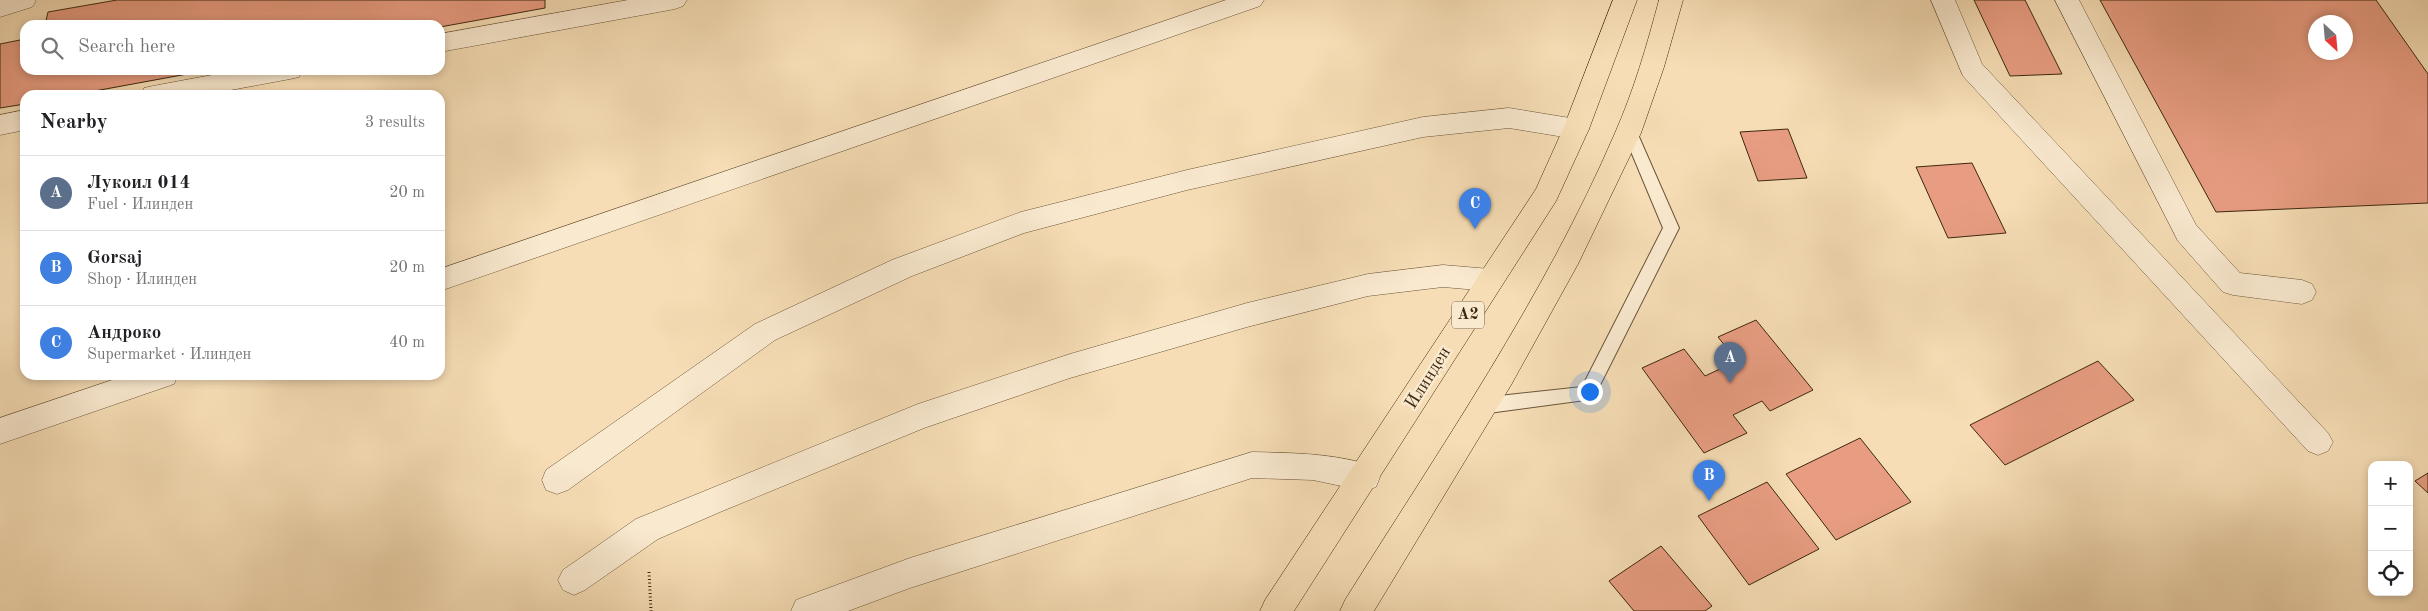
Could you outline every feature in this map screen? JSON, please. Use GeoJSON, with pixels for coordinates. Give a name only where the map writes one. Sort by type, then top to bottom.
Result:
{"type":"FeatureCollection","features":[{"type":"Feature","properties":{"kind":"main road","name":"Илинден"},"geometry":{"type":"LineString","coordinates":[[1276,611],[1365,477],[1547,194],[1576,129],[1625,0]]}},
{"type":"Feature","properties":{"kind":"main road"},"geometry":{"type":"LineString","coordinates":[[1356,611],[1535,315],[1600,196],[1629,130],[1655,58],[1671,0]]}},
{"type":"Feature","properties":{"kind":"street"},"geometry":{"type":"LineString","coordinates":[[445,42],[675,0]]}},
{"type":"Feature","properties":{"kind":"street"},"geometry":{"type":"LineString","coordinates":[[445,278],[1252,0]]}},
{"type":"Feature","properties":{"kind":"street"},"geometry":{"type":"LineString","coordinates":[[1943,0],[1972,69],[2318,442]]}},
{"type":"Feature","properties":{"kind":"street"},"geometry":{"type":"LineString","coordinates":[[2067,0],[2187,233],[2233,284],[2302,292]]}},
{"type":"Feature","properties":{"kind":"street"},"geometry":{"type":"LineString","coordinates":[[0,8],[24,1]]}},
{"type":"Feature","properties":{"kind":"street"},"geometry":{"type":"LineString","coordinates":[[180,90],[263,75]]}},
{"type":"Feature","properties":{"kind":"street"},"geometry":{"type":"LineString","coordinates":[[557,480],[766,332],[902,268],[1021,223],[1187,180],[1423,127],[1509,118],[1576,129]]}},
{"type":"Feature","properties":{"kind":"street"},"geometry":{"type":"LineString","coordinates":[[0,125],[20,121]]}},
{"type":"Feature","properties":{"kind":"street"},"geometry":{"type":"LineString","coordinates":[[574,580],[648,529],[709,502],[918,417],[1070,366],[1247,314],[1368,285],[1443,276],[1490,280]]}},
{"type":"Feature","properties":{"kind":"street"},"geometry":{"type":"LineString","coordinates":[[0,431],[149,380]]}},
{"type":"Feature","properties":{"kind":"street"},"geometry":{"type":"LineString","coordinates":[[807,611],[920,570],[1252,465],[1313,467],[1365,477]]}},
{"type":"Feature","properties":{"kind":"lane"},"geometry":{"type":"LineString","coordinates":[[1481,406],[1587,394],[1671,228],[1629,130]]}},
{"type":"Feature","properties":{"kind":"building"},"geometry":{"type":"Polygon","coordinates":[[[117,0],[545,0],[545,8],[445,26],[445,20],[46,20],[48,12],[117,0]]]}},
{"type":"Feature","properties":{"kind":"building"},"geometry":{"type":"Polygon","coordinates":[[[1974,0],[2025,0],[2062,74],[2010,76],[1974,0]]]}},
{"type":"Feature","properties":{"kind":"building"},"geometry":{"type":"Polygon","coordinates":[[[2100,0],[2376,0],[2428,74],[2428,203],[2216,212],[2100,0]]]}},
{"type":"Feature","properties":{"kind":"building"},"geometry":{"type":"Polygon","coordinates":[[[20,40],[20,75],[182,75],[100,90],[20,90],[20,105],[0,108],[0,44],[20,40]]]}},
{"type":"Feature","properties":{"kind":"building"},"geometry":{"type":"Polygon","coordinates":[[[1788,129],[1807,178],[1758,181],[1740,132],[1788,129]]]}},
{"type":"Feature","properties":{"kind":"building"},"geometry":{"type":"Polygon","coordinates":[[[1972,163],[2006,233],[1948,238],[1916,167],[1972,163]]]}},
{"type":"Feature","properties":{"kind":"building"},"geometry":{"type":"Polygon","coordinates":[[[1756,320],[1813,390],[1770,411],[1762,401],[1733,415],[1747,433],[1704,453],[1642,368],[1684,349],[1705,376],[1737,361],[1718,337],[1756,320]]]}},
{"type":"Feature","properties":{"kind":"building"},"geometry":{"type":"Polygon","coordinates":[[[2098,361],[2134,400],[2005,465],[1970,425],[2098,361]]]}},
{"type":"Feature","properties":{"kind":"building"},"geometry":{"type":"Polygon","coordinates":[[[1860,438],[1911,502],[1836,540],[1786,474],[1860,438]]]}},
{"type":"Feature","properties":{"kind":"building"},"geometry":{"type":"Polygon","coordinates":[[[2428,473],[2428,493],[2415,481],[2428,473]]]}},
{"type":"Feature","properties":{"kind":"building"},"geometry":{"type":"Polygon","coordinates":[[[1767,482],[1819,549],[1749,585],[1698,516],[1767,482]]]}},
{"type":"Feature","properties":{"kind":"building"},"geometry":{"type":"Polygon","coordinates":[[[1661,546],[1712,606],[1705,611],[1634,611],[1609,581],[1661,546]]]}},
{"type":"Feature","properties":{"kind":"place","name":"Андроко"},"geometry":{"type":"Point","coordinates":[1475,229]}},
{"type":"Feature","properties":{"kind":"place","name":"Лукоил 014"},"geometry":{"type":"Point","coordinates":[1730,383]}},
{"type":"Feature","properties":{"kind":"place","name":"Gorsaj"},"geometry":{"type":"Point","coordinates":[1709,501]}}]}
